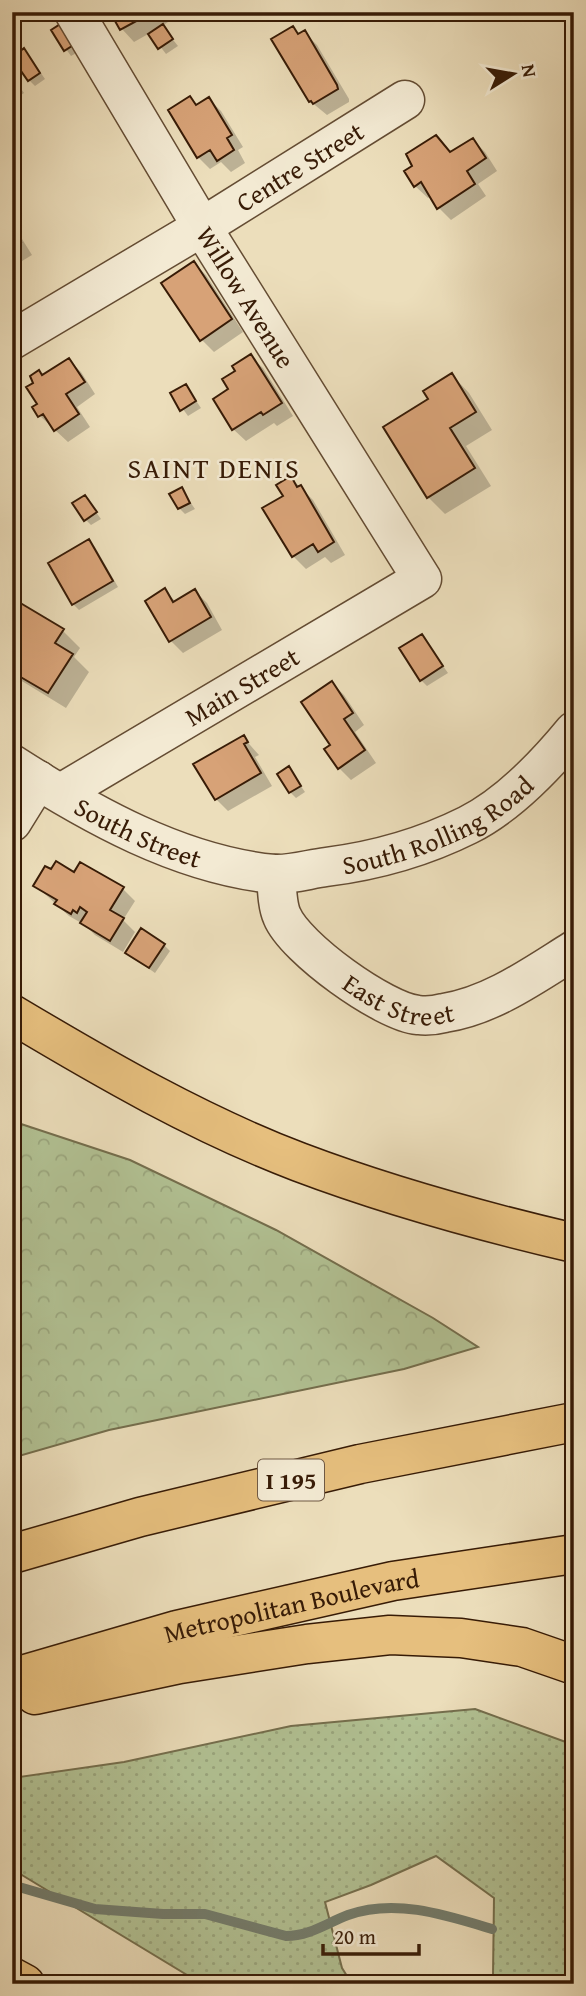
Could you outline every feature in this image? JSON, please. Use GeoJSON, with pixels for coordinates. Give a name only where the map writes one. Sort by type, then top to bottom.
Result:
{"type":"FeatureCollection","features":[{"type":"Feature","properties":{"kind":"main road"},"geometry":{"type":"LineString","coordinates":[[12,1014],[76,1053],[195,1115],[297,1161],[394,1196],[495,1225],[574,1243]]}},
{"type":"Feature","properties":{"kind":"main road","name":"I 195"},"geometry":{"type":"LineString","coordinates":[[12,1554],[140,1517],[360,1464],[574,1422]]}},
{"type":"Feature","properties":{"kind":"main road","name":"Metropolitan Boulevard"},"geometry":{"type":"LineString","coordinates":[[12,1678],[177,1630],[393,1581],[574,1554]]}},
{"type":"Feature","properties":{"kind":"main road"},"geometry":{"type":"LineString","coordinates":[[12,1700],[180,1664],[307,1644],[390,1635],[461,1638],[522,1647],[574,1665]]}},
{"type":"Feature","properties":{"kind":"main road"},"geometry":{"type":"LineString","coordinates":[[12,1976],[25,1984]]}},
{"type":"Feature","properties":{"kind":"street","name":"Willow Avenue"},"geometry":{"type":"LineString","coordinates":[[74,12],[202,227],[422,579]]}},
{"type":"Feature","properties":{"kind":"street","name":"Centre Street"},"geometry":{"type":"LineString","coordinates":[[12,340],[202,227],[405,100]]}},
{"type":"Feature","properties":{"kind":"street","name":"Main Street"},"geometry":{"type":"LineString","coordinates":[[12,822],[37,779],[422,579]]}},
{"type":"Feature","properties":{"kind":"street","name":"South Rolling Road"},"geometry":{"type":"LineString","coordinates":[[276,874],[341,865],[408,849],[469,825],[513,794],[554,755],[574,731]]}},
{"type":"Feature","properties":{"kind":"street","name":"South Street"},"geometry":{"type":"LineString","coordinates":[[37,779],[145,837],[203,860],[276,874]]}},
{"type":"Feature","properties":{"kind":"street","name":"East Street"},"geometry":{"type":"LineString","coordinates":[[276,874],[282,916],[299,939],[325,965],[392,1007],[416,1015],[445,1013],[472,1006],[519,984],[574,950]]}},
{"type":"Feature","properties":{"kind":"green space"},"geometry":{"type":"Polygon","coordinates":[[[12,1121],[130,1160],[276,1230],[433,1318],[478,1347],[404,1369],[109,1430],[12,1458],[12,1121]]]}},
{"type":"Feature","properties":{"kind":"green space"},"geometry":{"type":"Polygon","coordinates":[[[475,1709],[574,1745],[574,1984],[489,1984],[493,1976],[494,1898],[436,1856],[325,1902],[342,1968],[352,1984],[202,1984],[12,1869],[12,1778],[124,1762],[291,1726],[475,1709]]]}},
{"type":"Feature","properties":{"kind":"building"},"geometry":{"type":"Polygon","coordinates":[[[110,12],[153,12],[120,30],[110,12]]]}},
{"type":"Feature","properties":{"kind":"building"},"geometry":{"type":"Polygon","coordinates":[[[62,23],[75,44],[64,51],[51,30],[62,23]]]}},
{"type":"Feature","properties":{"kind":"building"},"geometry":{"type":"Polygon","coordinates":[[[163,24],[173,39],[158,49],[148,34],[163,24]]]}},
{"type":"Feature","properties":{"kind":"building"},"geometry":{"type":"Polygon","coordinates":[[[293,26],[298,34],[305,30],[337,85],[338,89],[313,104],[309,102],[271,39],[293,26]]]}},
{"type":"Feature","properties":{"kind":"building"},"geometry":{"type":"Polygon","coordinates":[[[24,48],[40,73],[28,81],[12,58],[24,48]]]}},
{"type":"Feature","properties":{"kind":"building"},"geometry":{"type":"Polygon","coordinates":[[[12,77],[19,87],[12,91],[12,77]]]}},
{"type":"Feature","properties":{"kind":"building"},"geometry":{"type":"Polygon","coordinates":[[[190,96],[196,105],[209,97],[232,135],[227,138],[234,150],[217,161],[210,150],[197,158],[168,110],[190,96]]]}},
{"type":"Feature","properties":{"kind":"building"},"geometry":{"type":"Polygon","coordinates":[[[436,135],[450,152],[473,138],[486,158],[467,171],[475,184],[437,209],[421,182],[414,187],[404,171],[412,166],[406,154],[436,135]]]}},
{"type":"Feature","properties":{"kind":"building"},"geometry":{"type":"Polygon","coordinates":[[[12,227],[21,242],[12,248],[12,227]]]}},
{"type":"Feature","properties":{"kind":"building"},"geometry":{"type":"Polygon","coordinates":[[[194,261],[232,319],[200,341],[161,283],[194,261]]]}},
{"type":"Feature","properties":{"kind":"building"},"geometry":{"type":"Polygon","coordinates":[[[251,354],[282,403],[232,430],[213,399],[228,389],[222,379],[235,371],[232,366],[251,354]]]}},
{"type":"Feature","properties":{"kind":"building"},"geometry":{"type":"Polygon","coordinates":[[[69,358],[85,382],[66,394],[79,414],[54,431],[43,414],[38,417],[32,407],[37,404],[26,387],[33,383],[30,376],[39,370],[42,375],[69,358]]]}},
{"type":"Feature","properties":{"kind":"building"},"geometry":{"type":"Polygon","coordinates":[[[452,373],[476,412],[450,428],[475,468],[427,498],[383,427],[428,399],[423,391],[452,373]]]}},
{"type":"Feature","properties":{"kind":"building"},"geometry":{"type":"Polygon","coordinates":[[[186,384],[196,401],[180,411],[170,393],[186,384]]]}},
{"type":"Feature","properties":{"kind":"building"},"geometry":{"type":"Polygon","coordinates":[[[291,476],[297,487],[301,485],[334,542],[318,552],[313,544],[292,557],[262,508],[283,496],[276,485],[291,476]]]}},
{"type":"Feature","properties":{"kind":"building"},"geometry":{"type":"Polygon","coordinates":[[[182,487],[190,503],[178,509],[169,494],[182,487]]]}},
{"type":"Feature","properties":{"kind":"building"},"geometry":{"type":"Polygon","coordinates":[[[85,495],[97,512],[84,521],[72,503],[85,495]]]}},
{"type":"Feature","properties":{"kind":"building"},"geometry":{"type":"Polygon","coordinates":[[[89,539],[113,581],[72,605],[48,563],[89,539]]]}},
{"type":"Feature","properties":{"kind":"building"},"geometry":{"type":"Polygon","coordinates":[[[165,588],[173,602],[195,589],[211,617],[169,642],[145,601],[165,588]]]}},
{"type":"Feature","properties":{"kind":"building"},"geometry":{"type":"Polygon","coordinates":[[[12,598],[64,629],[55,643],[73,654],[48,693],[12,672],[12,598]]]}},
{"type":"Feature","properties":{"kind":"building"},"geometry":{"type":"Polygon","coordinates":[[[422,634],[443,666],[420,681],[399,648],[422,634]]]}},
{"type":"Feature","properties":{"kind":"building"},"geometry":{"type":"Polygon","coordinates":[[[332,681],[353,713],[344,719],[365,750],[338,769],[324,749],[330,745],[301,702],[332,681]]]}},
{"type":"Feature","properties":{"kind":"building"},"geometry":{"type":"Polygon","coordinates":[[[244,735],[248,742],[244,744],[261,773],[215,800],[193,764],[244,735]]]}},
{"type":"Feature","properties":{"kind":"building"},"geometry":{"type":"Polygon","coordinates":[[[289,766],[301,786],[289,793],[277,774],[289,766]]]}},
{"type":"Feature","properties":{"kind":"building"},"geometry":{"type":"Polygon","coordinates":[[[56,861],[74,872],[80,862],[124,887],[110,910],[124,918],[110,941],[80,923],[87,912],[80,907],[77,913],[73,910],[71,914],[54,904],[57,900],[33,886],[45,866],[51,869],[56,861]]]}},
{"type":"Feature","properties":{"kind":"building"},"geometry":{"type":"Polygon","coordinates":[[[141,928],[165,944],[149,968],[125,953],[141,928]]]}},
{"type":"Feature","properties":{"kind":"waterway"},"geometry":{"type":"LineString","coordinates":[[12,1885],[95,1909],[205,1914],[286,1936],[310,1931],[348,1915],[384,1908],[420,1910],[492,1929]]}},
{"type":"Feature","properties":{"kind":"district","name":"SAINT DENIS"},"geometry":{"type":"Point","coordinates":[214,467]}}]}
